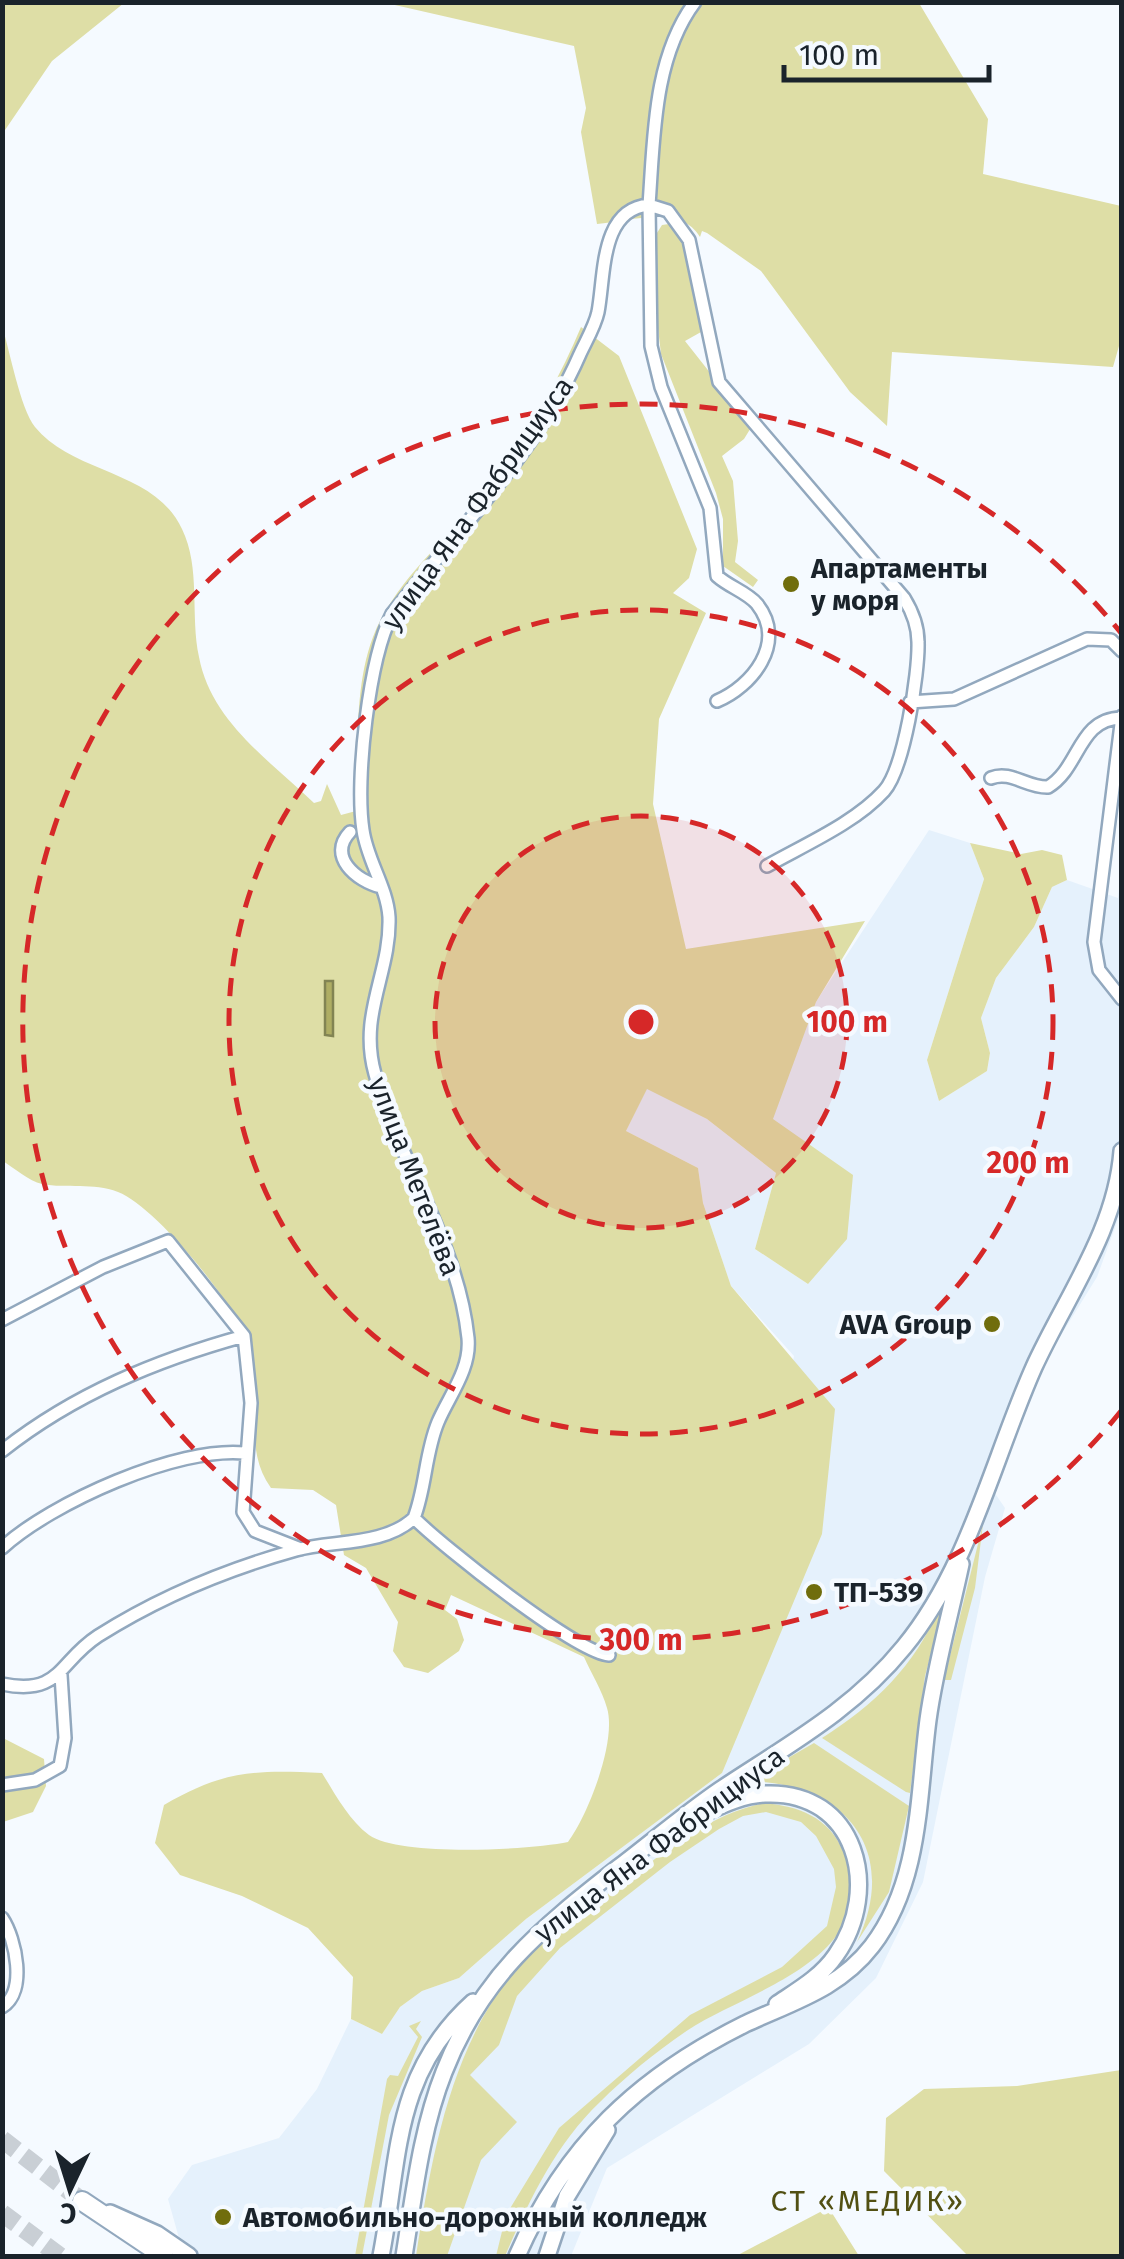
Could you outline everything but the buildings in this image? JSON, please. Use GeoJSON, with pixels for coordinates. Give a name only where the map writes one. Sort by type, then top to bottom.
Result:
{"type":"FeatureCollection","features":[{"type":"Feature","properties":{"kind":"main road","name":"улица Яна Фабрициуса"},"geometry":{"type":"LineString","coordinates":[[404,2256],[417,2176],[442,2076],[487,1990],[538,1931],[666,1830],[842,1710],[872,1684],[906,1645],[940,1595],[1035,1365],[1106,1224],[1116,1195],[1122,1151]]}},
{"type":"Feature","properties":{"kind":"main road","name":"улица Яна Фабрициуса"},"geometry":{"type":"LineString","coordinates":[[517,2256],[581,2144],[640,2092],[744,2025],[815,1996],[872,1946],[890,1917],[914,1845],[933,1688],[969,1531]]}},
{"type":"Feature","properties":{"kind":"main road"},"geometry":{"type":"LineString","coordinates":[[666,1830],[744,1797],[788,1796],[824,1812],[838,1824],[854,1853],[860,1899],[835,1956],[805,1985],[744,2025]]}},
{"type":"Feature","properties":{"kind":"main road"},"geometry":{"type":"LineString","coordinates":[[381,2256],[401,2123],[411,2088],[441,2034],[487,1990]]}},
{"type":"Feature","properties":{"kind":"main road"},"geometry":{"type":"LineString","coordinates":[[547,2256],[581,2168],[640,2092]]}},
{"type":"Feature","properties":{"kind":"main road"},"geometry":{"type":"LineString","coordinates":[[82,2201],[164,2256]]}},
{"type":"Feature","properties":{"kind":"main road"},"geometry":{"type":"LineString","coordinates":[[82,2201],[157,2234],[190,2256]]}},
{"type":"Feature","properties":{"kind":"street"},"geometry":{"type":"LineString","coordinates":[[695,2],[682,20],[668,54],[649,205],[649,314],[661,387],[710,508],[717,576],[754,600],[766,630],[762,664],[754,679],[740,691],[717,701]]}},
{"type":"Feature","properties":{"kind":"street"},"geometry":{"type":"LineString","coordinates":[[649,205],[668,211],[690,240],[719,382],[912,611],[918,642],[895,773],[883,792],[767,866]]}},
{"type":"Feature","properties":{"kind":"street","name":"улица Яна Фабрициуса"},"geometry":{"type":"LineString","coordinates":[[356,830],[370,672],[379,638],[392,614],[518,456],[572,374],[597,316],[615,224],[638,206],[649,205]]}},
{"type":"Feature","properties":{"kind":"street"},"geometry":{"type":"LineString","coordinates":[[910,702],[954,699],[1087,639],[1111,640],[1122,651]]}},
{"type":"Feature","properties":{"kind":"street"},"geometry":{"type":"LineString","coordinates":[[992,778],[1005,774],[1048,787],[1061,778],[1090,728],[1107,718],[1121,717],[1094,942],[1099,970],[1122,999]]}},
{"type":"Feature","properties":{"kind":"street"},"geometry":{"type":"LineString","coordinates":[[356,830],[342,840],[341,854],[356,878],[381,887]]}},
{"type":"Feature","properties":{"kind":"street","name":"улица Метелёва"},"geometry":{"type":"LineString","coordinates":[[356,830],[389,915],[368,1028],[374,1072],[394,1135],[437,1222],[456,1278],[468,1337],[465,1364],[437,1424],[414,1518]]}},
{"type":"Feature","properties":{"kind":"street"},"geometry":{"type":"LineString","coordinates":[[2,1320],[103,1267],[168,1241],[244,1336],[251,1403],[243,1512],[248,1524],[262,1534],[301,1549]]}},
{"type":"Feature","properties":{"kind":"street"},"geometry":{"type":"LineString","coordinates":[[2,1451],[39,1421],[109,1383],[244,1336]]}},
{"type":"Feature","properties":{"kind":"street"},"geometry":{"type":"LineString","coordinates":[[2,1548],[63,1508],[173,1462],[226,1452],[245,1454]]}},
{"type":"Feature","properties":{"kind":"street"},"geometry":{"type":"LineString","coordinates":[[2,1684],[33,1687],[61,1674],[83,1647],[148,1608],[238,1568],[301,1549],[386,1534],[414,1518],[435,1539],[562,1632],[609,1655]]}},
{"type":"Feature","properties":{"kind":"street"},"geometry":{"type":"LineString","coordinates":[[2,1786],[36,1780],[60,1766],[66,1738],[61,1674]]}},
{"type":"Feature","properties":{"kind":"street"},"geometry":{"type":"LineString","coordinates":[[2,1918],[10,1934],[17,1987],[14,1997],[2,2007]]}},
{"type":"Feature","properties":{"kind":"shaded area"},"geometry":{"type":"Polygon","coordinates":[[[929,830],[970,843],[984,879],[927,1060],[939,1101],[987,1071],[990,1053],[981,1018],[996,978],[1034,927],[1052,887],[1067,880],[1118,898],[1121,871],[1121,1211],[1097,1277],[1024,1395],[992,1489],[1005,1508],[985,1577],[923,1882],[876,1978],[809,2044],[607,2168],[571,2256],[184,2256],[168,2199],[192,2165],[279,2138],[317,2089],[351,2019],[382,2034],[400,2007],[422,1991],[459,1978],[526,1919],[722,1773],[794,1356],[731,1286],[703,1203],[698,1168],[626,1131],[647,1088],[707,1119],[776,1173],[755,1249],[808,1284],[772,1119],[816,1002],[929,830]]]}},
{"type":"Feature","properties":{"kind":"shaded area"},"geometry":{"type":"Polygon","coordinates":[[[325,981],[333,981],[333,1036],[325,1035],[325,981]]]}},
{"type":"Feature","properties":{"kind":"green space"},"geometry":{"type":"Polygon","coordinates":[[[3,2],[124,3],[52,61],[3,133],[3,2]]]}},
{"type":"Feature","properties":{"kind":"green space"},"geometry":{"type":"Polygon","coordinates":[[[386,3],[919,3],[988,119],[983,174],[1121,206],[1121,339],[1113,367],[892,352],[887,426],[850,392],[761,271],[707,233],[702,231],[700,237],[681,221],[668,218],[597,224],[581,132],[586,108],[574,46],[386,3]]]}},
{"type":"Feature","properties":{"kind":"green space"},"geometry":{"type":"Polygon","coordinates":[[[669,224],[688,259],[701,332],[685,341],[752,426],[744,439],[722,456],[733,481],[738,541],[735,562],[758,580],[753,587],[723,566],[723,519],[716,493],[661,354],[655,236],[662,225],[669,224]]]}},
{"type":"Feature","properties":{"kind":"green space"},"geometry":{"type":"Polygon","coordinates":[[[2,326],[20,393],[35,427],[70,454],[153,495],[182,529],[191,560],[199,657],[216,701],[229,720],[314,803],[321,801],[327,784],[341,815],[356,811],[362,679],[382,617],[393,598],[509,458],[536,416],[581,327],[619,356],[697,549],[689,578],[673,593],[706,613],[659,719],[653,804],[686,949],[865,921],[816,1002],[773,1119],[853,1175],[847,1239],[808,1284],[755,1249],[776,1173],[707,1119],[647,1089],[626,1131],[698,1168],[703,1203],[731,1286],[835,1409],[822,1534],[722,1773],[526,1919],[459,1978],[422,1991],[400,2007],[382,2034],[351,2019],[353,1977],[308,1928],[242,1896],[180,1875],[155,1843],[164,1805],[205,1785],[240,1775],[322,1773],[355,1822],[369,1835],[385,1842],[466,1850],[568,1842],[599,1777],[608,1739],[607,1708],[584,1657],[451,1595],[445,1610],[457,1619],[464,1640],[459,1651],[428,1673],[404,1667],[393,1651],[398,1622],[366,1568],[344,1555],[336,1505],[313,1490],[271,1488],[262,1473],[255,1440],[252,1354],[233,1314],[197,1263],[154,1218],[118,1192],[42,1184],[3,1161],[2,326]]]}},
{"type":"Feature","properties":{"kind":"green space"},"geometry":{"type":"Polygon","coordinates":[[[970,843],[1021,854],[1042,850],[1062,855],[1067,880],[1052,887],[1034,927],[996,978],[981,1018],[990,1053],[987,1071],[939,1101],[927,1060],[984,879],[970,843]]]}},
{"type":"Feature","properties":{"kind":"green space"},"geometry":{"type":"Polygon","coordinates":[[[983,1524],[975,1588],[951,1680],[944,1680],[983,1524]]]}},
{"type":"Feature","properties":{"kind":"green space"},"geometry":{"type":"Polygon","coordinates":[[[939,1608],[942,1611],[925,1676],[910,1793],[822,1738],[859,1712],[891,1682],[918,1648],[939,1608]]]}},
{"type":"Feature","properties":{"kind":"green space"},"geometry":{"type":"Polygon","coordinates":[[[3,1738],[44,1759],[46,1786],[33,1812],[3,1822],[3,1738]]]}},
{"type":"Feature","properties":{"kind":"green space"},"geometry":{"type":"Polygon","coordinates":[[[814,1743],[909,1806],[889,1892],[857,1942],[869,1908],[872,1878],[867,1851],[855,1827],[836,1808],[812,1794],[748,1781],[814,1743]]]}},
{"type":"Feature","properties":{"kind":"green space"},"geometry":{"type":"Polygon","coordinates":[[[764,1803],[811,1815],[830,1830],[843,1851],[852,1887],[847,1918],[830,1943],[806,1965],[777,1983],[688,2030],[610,2093],[556,2155],[505,2256],[496,2256],[506,2215],[559,2128],[690,2015],[782,1967],[827,1926],[836,1887],[834,1869],[816,1836],[801,1822],[766,1812],[743,1816],[670,1862],[560,1948],[517,1996],[499,2045],[470,2075],[517,2122],[481,2160],[447,2256],[416,2256],[431,2170],[453,2085],[489,2006],[514,1971],[554,1930],[674,1845],[725,1816],[764,1803]]]}},
{"type":"Feature","properties":{"kind":"green space"},"geometry":{"type":"Polygon","coordinates":[[[421,2021],[416,2029],[422,2037],[389,2115],[362,2256],[355,2256],[387,2079],[390,2075],[398,2076],[418,2037],[409,2026],[421,2021]]]}},
{"type":"Feature","properties":{"kind":"green space"},"geometry":{"type":"Polygon","coordinates":[[[1121,2070],[1121,2256],[968,2256],[884,2171],[886,2118],[924,2089],[1017,2086],[1121,2070]]]}},
{"type":"Feature","properties":{"kind":"green space"},"geometry":{"type":"Polygon","coordinates":[[[822,2211],[832,2213],[859,2256],[736,2256],[822,2211]]]}},
{"type":"Feature","properties":{"kind":"tunnel"},"geometry":{"type":"LineString","coordinates":[[2,2139],[82,2201]]}},
{"type":"Feature","properties":{"kind":"tunnel"},"geometry":{"type":"LineString","coordinates":[[2,2213],[60,2256]]}},
{"type":"Feature","properties":{"kind":"place","name":"Апартаменты у моря"},"geometry":{"type":"Point","coordinates":[791,584]}},
{"type":"Feature","properties":{"kind":"place","name":"AVA Group"},"geometry":{"type":"Point","coordinates":[992,1324]}},
{"type":"Feature","properties":{"kind":"place","name":"ТП-539"},"geometry":{"type":"Point","coordinates":[814,1592]}},
{"type":"Feature","properties":{"kind":"place","name":"Автомобильно-дорожный колледж"},"geometry":{"type":"Point","coordinates":[223,2217]}},
{"type":"Feature","properties":{"kind":"district","name":"СТ «МЕДИК»"},"geometry":{"type":"Point","coordinates":[868,2201]}}]}
